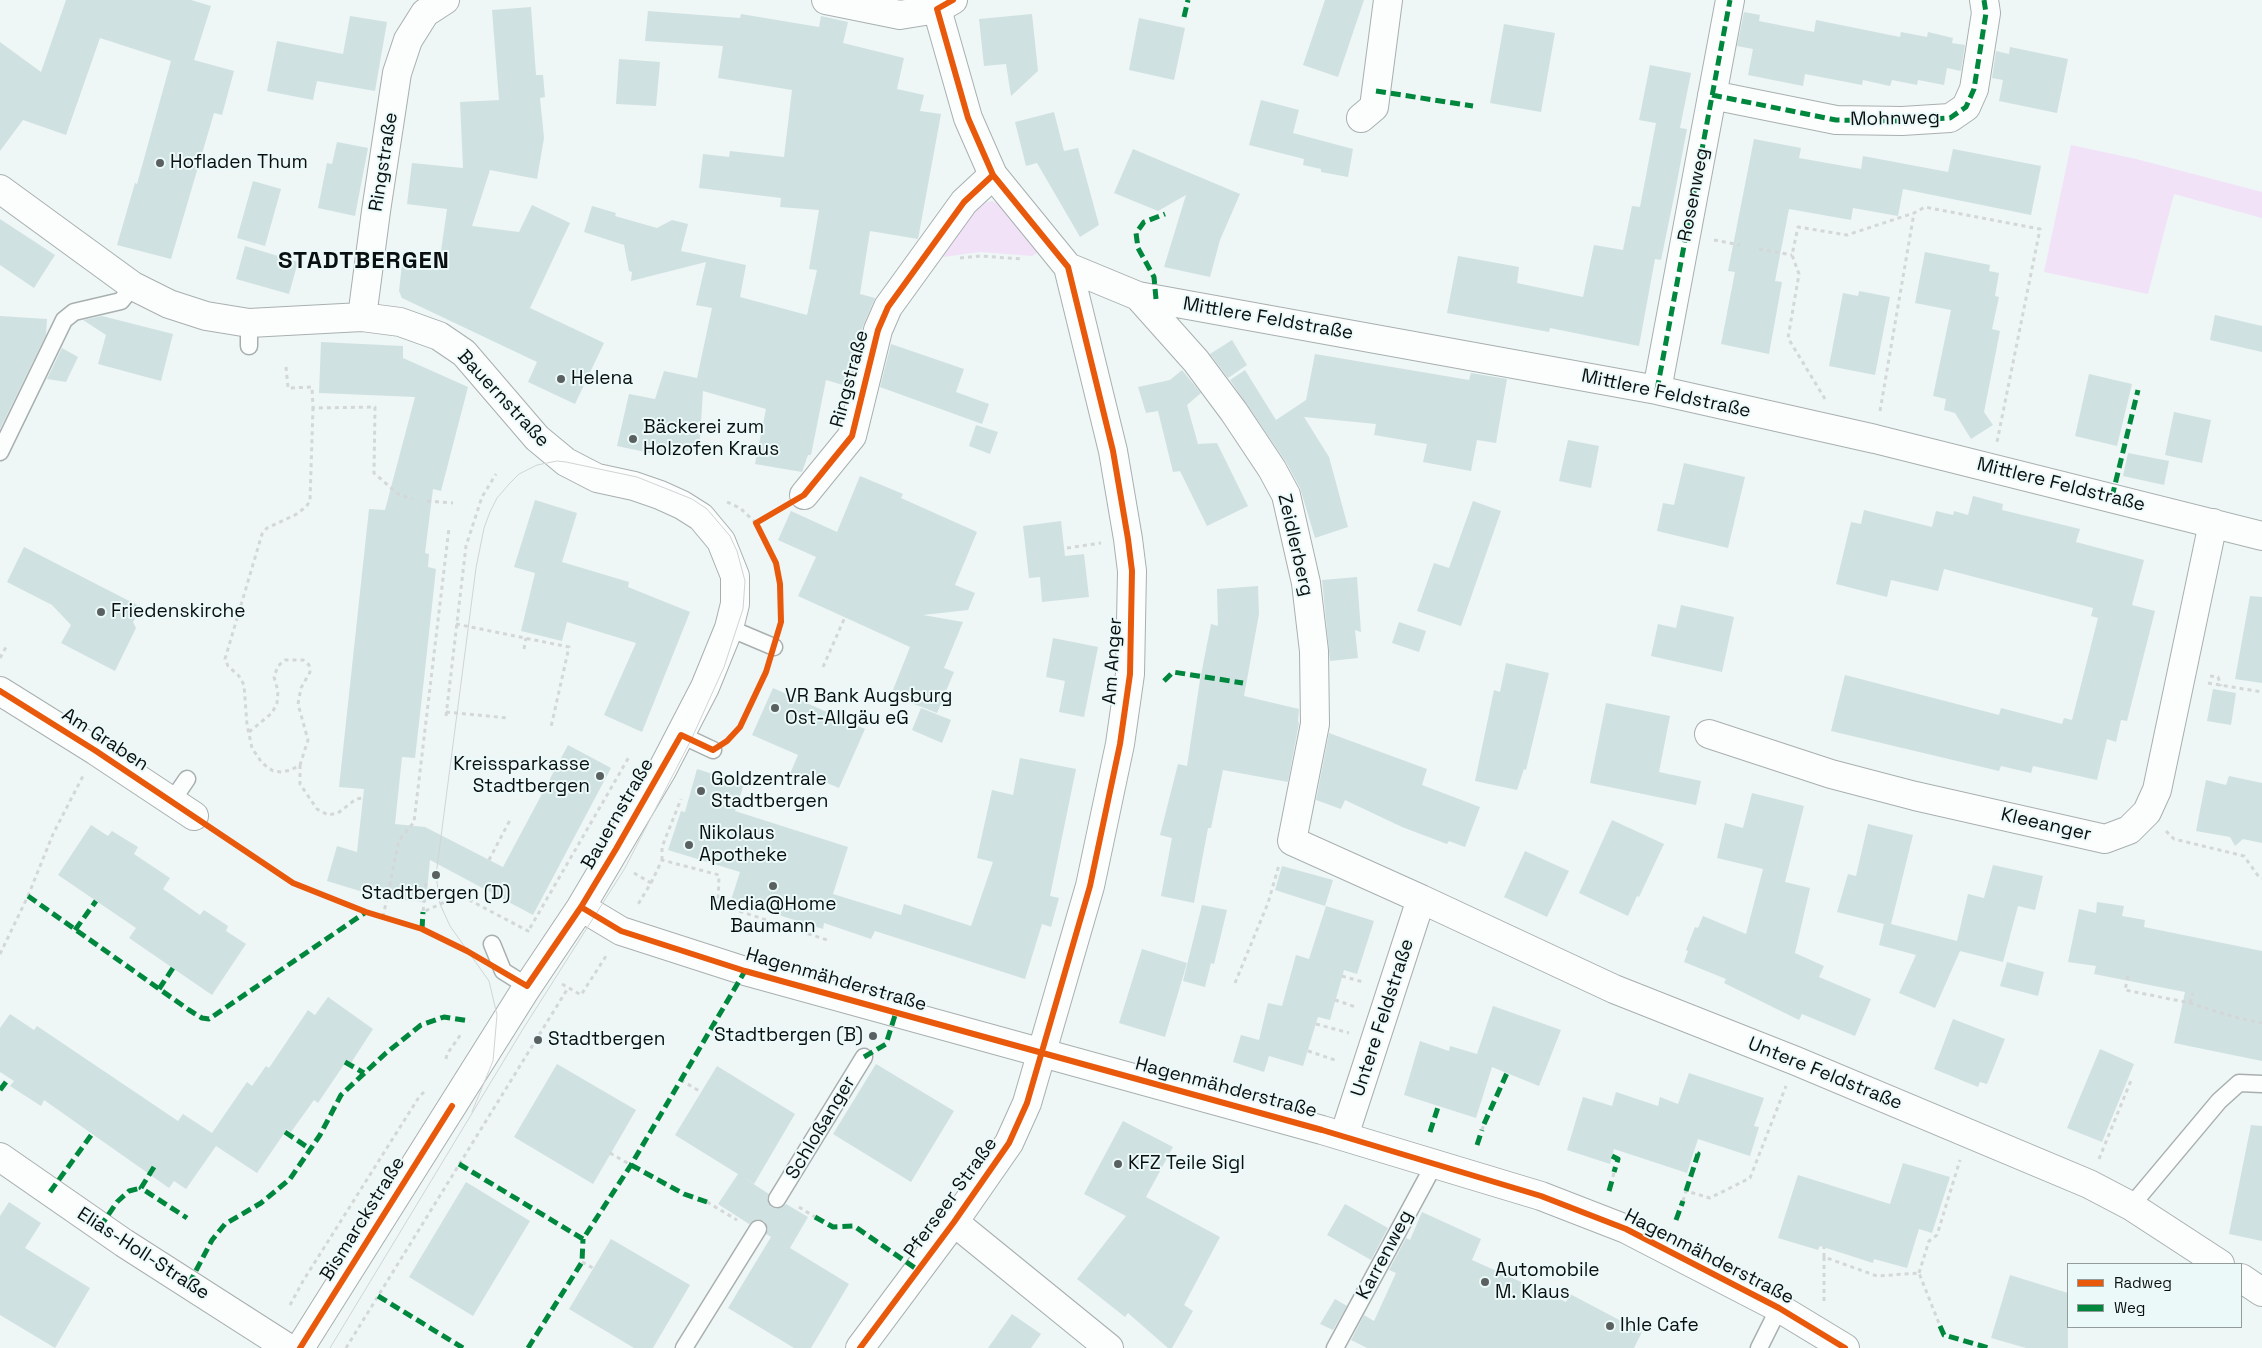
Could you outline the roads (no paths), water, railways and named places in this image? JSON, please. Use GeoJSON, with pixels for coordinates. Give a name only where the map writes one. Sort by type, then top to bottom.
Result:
{"type":"FeatureCollection","features":[{"type":"Feature","properties":{"kind":"street"},"geometry":{"type":"LineString","coordinates":[[826,0],[900,15],[945,4],[968,118],[993,175],[1068,267]]}},
{"type":"Feature","properties":{"kind":"street"},"geometry":{"type":"LineString","coordinates":[[1361,118],[1374,107],[1388,0]]}},
{"type":"Feature","properties":{"kind":"street","name":"Rosenweg"},"geometry":{"type":"LineString","coordinates":[[1657,390],[1730,0]]}},
{"type":"Feature","properties":{"kind":"street","name":"Mohnweg"},"geometry":{"type":"LineString","coordinates":[[1712,95],[1836,120],[1902,121],[1950,118],[1966,107],[1974,88],[1986,13],[1984,0]]}},
{"type":"Feature","properties":{"kind":"street","name":"Ringstraße"},"geometry":{"type":"LineString","coordinates":[[362,317],[377,200],[397,73],[408,40],[428,4]]}},
{"type":"Feature","properties":{"kind":"street","name":"Ringstraße"},"geometry":{"type":"LineString","coordinates":[[804,494],[852,436],[880,324],[888,307],[964,202],[993,175]]}},
{"type":"Feature","properties":{"kind":"street","name":"Bauernstraße"},"geometry":{"type":"LineString","coordinates":[[0,189],[133,286],[170,304],[206,316],[249,335],[362,317],[400,322],[439,336],[464,353],[489,380],[523,424],[566,462],[597,478],[634,486],[682,505],[701,517],[721,541],[735,576],[735,604],[730,628],[705,687],[681,735],[624,836],[580,907]]}},
{"type":"Feature","properties":{"kind":"street","name":"Mittlere Feldstraße"},"geometry":{"type":"LineString","coordinates":[[1068,267],[1138,296],[1657,390],[1992,467],[2262,536]]}},
{"type":"Feature","properties":{"kind":"street","name":"Am Anger"},"geometry":{"type":"LineString","coordinates":[[1040,1053],[1090,886],[1120,744],[1132,647],[1132,571],[1117,471],[1068,267]]}},
{"type":"Feature","properties":{"kind":"street","name":"Zeidlerberg"},"geometry":{"type":"LineString","coordinates":[[1138,296],[1196,361],[1234,412],[1286,495],[1306,584],[1314,651],[1315,724],[1292,841]]}},
{"type":"Feature","properties":{"kind":"street","name":"Kleeanger"},"geometry":{"type":"LineString","coordinates":[[1709,734],[1831,774],[1915,796],[2105,839],[2129,830],[2147,812],[2157,790],[2213,523]]}},
{"type":"Feature","properties":{"kind":"street","name":"Am Graben"},"geometry":{"type":"LineString","coordinates":[[0,691],[96,751],[183,809]]}},
{"type":"Feature","properties":{"kind":"street","name":"Untere Feldstraße"},"geometry":{"type":"LineString","coordinates":[[1292,841],[1614,989],[1796,1061],[2089,1184],[2131,1206],[2218,1263]]}},
{"type":"Feature","properties":{"kind":"street","name":"Untere Feldstraße"},"geometry":{"type":"LineString","coordinates":[[1344,1136],[1421,899]]}},
{"type":"Feature","properties":{"kind":"street","name":"Hagenmähderstraße"},"geometry":{"type":"LineString","coordinates":[[580,907],[621,931],[720,963],[1344,1136],[1541,1196],[1626,1229],[1779,1308],[1845,1348]]}},
{"type":"Feature","properties":{"kind":"street","name":"Bismarckstraße"},"geometry":{"type":"LineString","coordinates":[[300,1348],[527,986],[580,907]]}},
{"type":"Feature","properties":{"kind":"street","name":"Pferseer Straße"},"geometry":{"type":"LineString","coordinates":[[860,1348],[954,1222],[1009,1143],[1026,1103],[1040,1053]]}},
{"type":"Feature","properties":{"kind":"street","name":"Elias-Holl-Straße"},"geometry":{"type":"LineString","coordinates":[[0,1157],[124,1243],[281,1343]]}},
{"type":"Feature","properties":{"kind":"street"},"geometry":{"type":"LineString","coordinates":[[954,1222],[1109,1348]]}},
{"type":"Feature","properties":{"kind":"street"},"geometry":{"type":"LineString","coordinates":[[2242,1279],[2262,1292]]}},
{"type":"Feature","properties":{"kind":"lane"},"geometry":{"type":"LineString","coordinates":[[0,452],[64,320],[74,312],[121,301],[133,286]]}},
{"type":"Feature","properties":{"kind":"lane"},"geometry":{"type":"LineString","coordinates":[[730,628],[774,646]]}},
{"type":"Feature","properties":{"kind":"lane"},"geometry":{"type":"LineString","coordinates":[[681,735],[713,750]]}},
{"type":"Feature","properties":{"kind":"lane"},"geometry":{"type":"LineString","coordinates":[[183,809],[186,779]]}},
{"type":"Feature","properties":{"kind":"lane"},"geometry":{"type":"LineString","coordinates":[[492,944],[503,971],[527,986]]}},
{"type":"Feature","properties":{"kind":"lane","name":"Schloßanger"},"geometry":{"type":"LineString","coordinates":[[777,1199],[864,1056]]}},
{"type":"Feature","properties":{"kind":"lane"},"geometry":{"type":"LineString","coordinates":[[2131,1206],[2219,1101],[2239,1083],[2262,1084]]}},
{"type":"Feature","properties":{"kind":"lane","name":"Karrenweg"},"geometry":{"type":"LineString","coordinates":[[1335,1348],[1435,1163]]}},
{"type":"Feature","properties":{"kind":"lane"},"geometry":{"type":"LineString","coordinates":[[684,1348],[758,1230]]}},
{"type":"Feature","properties":{"kind":"lane"},"geometry":{"type":"LineString","coordinates":[[1759,1348],[1779,1308]]}},
{"type":"Feature","properties":{"kind":"tram line"},"geometry":{"type":"LineString","coordinates":[[330,1348],[523,1029],[625,868],[691,740],[724,667],[743,609],[745,581],[737,551],[730,536],[707,509],[692,499],[637,477],[566,462],[557,461],[537,465],[519,474],[497,498],[484,528],[476,568],[436,875],[440,904],[450,926],[489,981],[497,1015],[493,1061],[472,1112]]}},
{"type":"Feature","properties":{"kind":"place","name":"Hofladen Thum"},"geometry":{"type":"Point","coordinates":[160,163]}},
{"type":"Feature","properties":{"kind":"place","name":"Helena"},"geometry":{"type":"Point","coordinates":[561,379]}},
{"type":"Feature","properties":{"kind":"place","name":"Bäckerei zum Holzofen Kraus"},"geometry":{"type":"Point","coordinates":[633,439]}},
{"type":"Feature","properties":{"kind":"place","name":"Friedenskirche"},"geometry":{"type":"Point","coordinates":[101,612]}},
{"type":"Feature","properties":{"kind":"place","name":"VR Bank Augsburg Ost-Allgäu eG"},"geometry":{"type":"Point","coordinates":[775,708]}},
{"type":"Feature","properties":{"kind":"place","name":"Kreissparkasse Stadtbergen"},"geometry":{"type":"Point","coordinates":[600,776]}},
{"type":"Feature","properties":{"kind":"place","name":"Goldzentrale Stadtbergen"},"geometry":{"type":"Point","coordinates":[701,791]}},
{"type":"Feature","properties":{"kind":"place","name":"Nikolaus Apotheke"},"geometry":{"type":"Point","coordinates":[689,845]}},
{"type":"Feature","properties":{"kind":"place","name":"Stadtbergen (D)"},"geometry":{"type":"Point","coordinates":[436,875]}},
{"type":"Feature","properties":{"kind":"place","name":"Media@Home Baumann"},"geometry":{"type":"Point","coordinates":[773,886]}},
{"type":"Feature","properties":{"kind":"place","name":"Stadtbergen (B)"},"geometry":{"type":"Point","coordinates":[873,1036]}},
{"type":"Feature","properties":{"kind":"place","name":"Stadtbergen"},"geometry":{"type":"Point","coordinates":[538,1040]}},
{"type":"Feature","properties":{"kind":"place","name":"KFZ Teile Sigl"},"geometry":{"type":"Point","coordinates":[1118,1164]}},
{"type":"Feature","properties":{"kind":"place","name":"Automobile M. Klaus"},"geometry":{"type":"Point","coordinates":[1485,1282]}},
{"type":"Feature","properties":{"kind":"place","name":"Ihle Cafe"},"geometry":{"type":"Point","coordinates":[1610,1326]}},
{"type":"Feature","properties":{"kind":"district","name":"STADTBERGEN"},"geometry":{"type":"Point","coordinates":[364,261]}}]}
